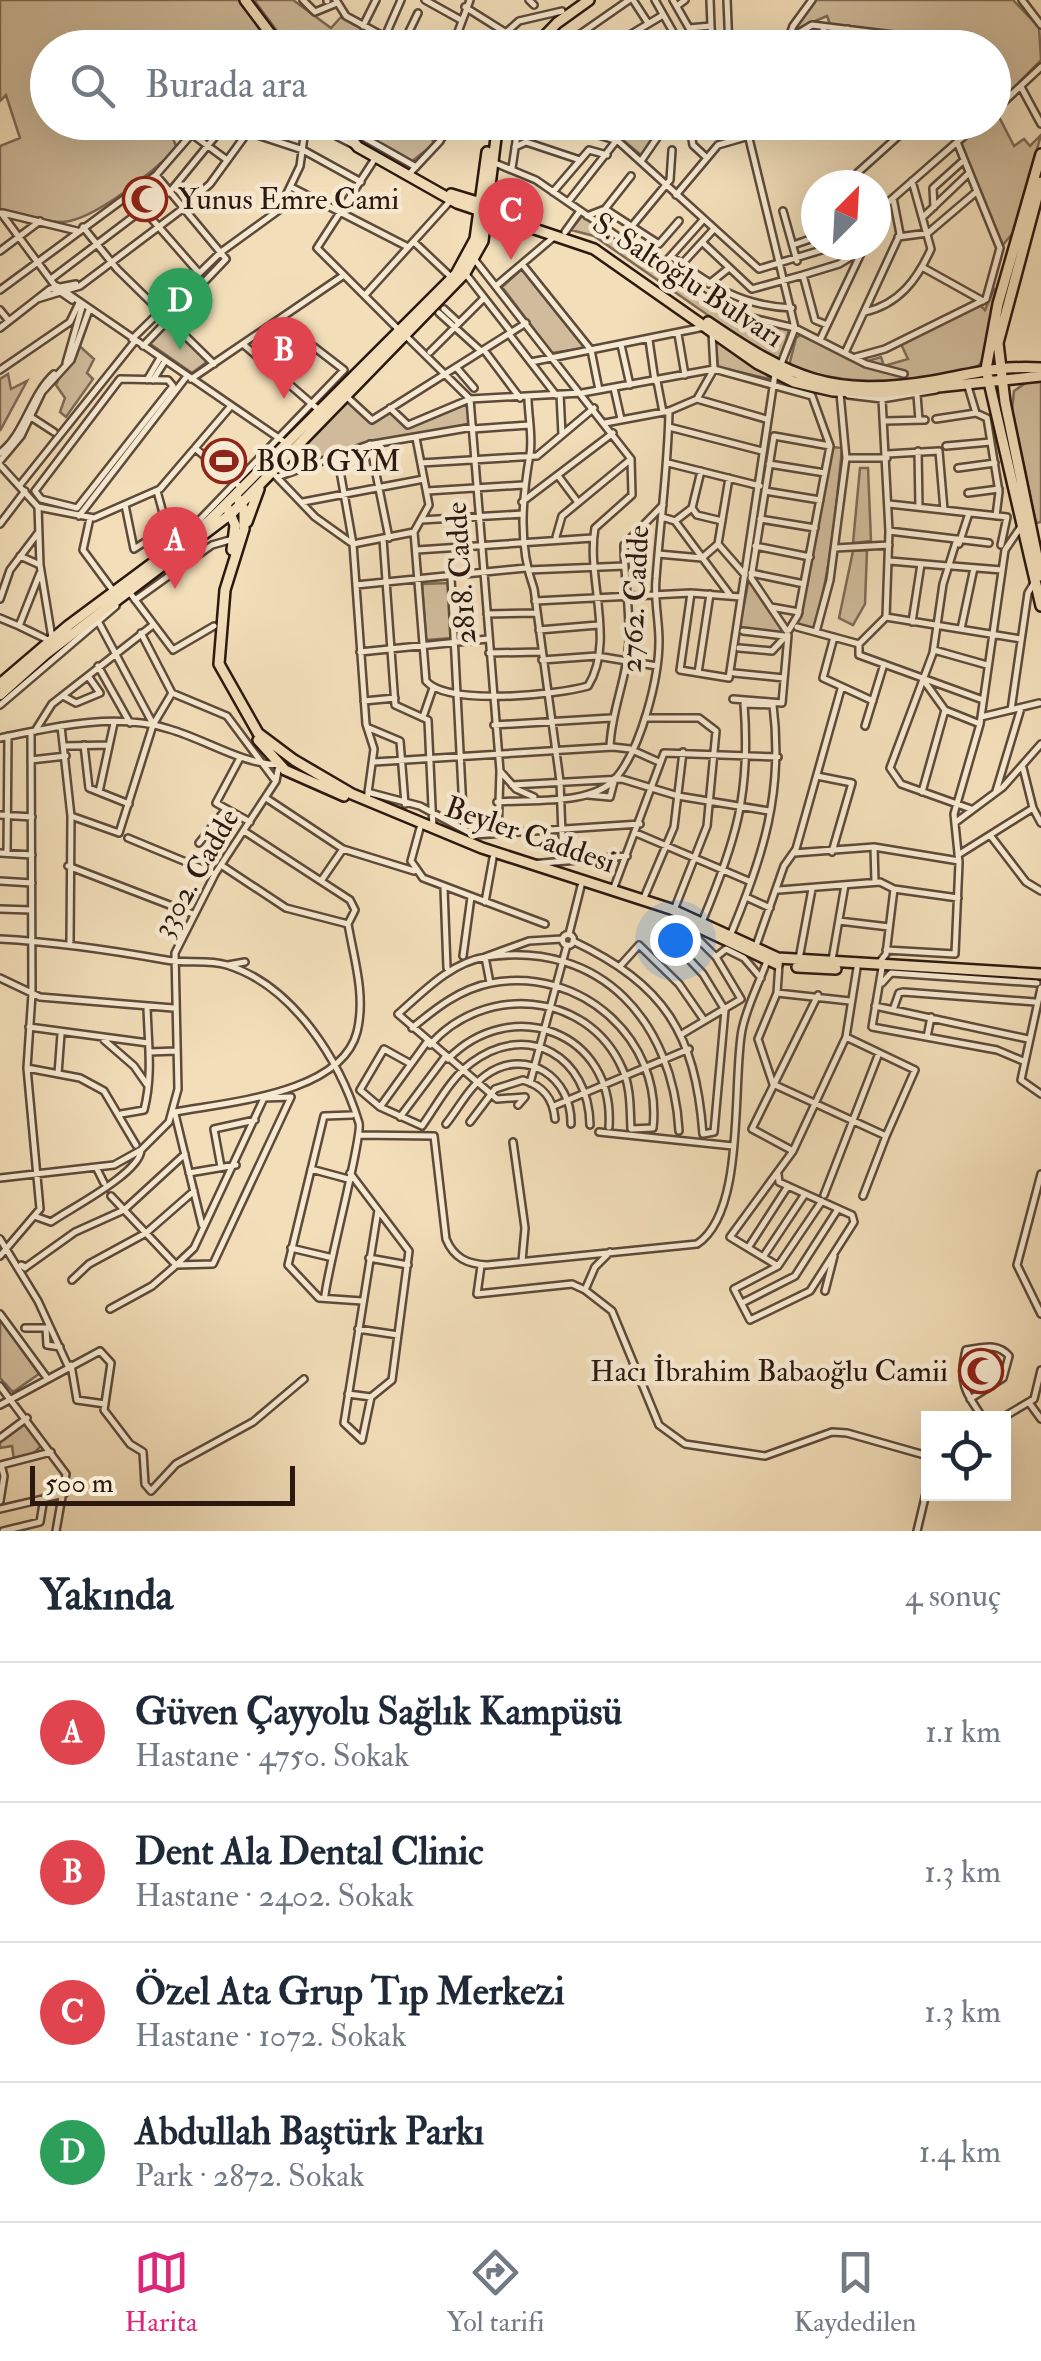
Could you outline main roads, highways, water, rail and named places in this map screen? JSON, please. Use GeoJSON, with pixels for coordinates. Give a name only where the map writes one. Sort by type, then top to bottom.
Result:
{"type":"FeatureCollection","features":[{"type":"Feature","properties":{"kind":"main road"},"geometry":{"type":"LineString","coordinates":[[248,0],[270,30]]}},
{"type":"Feature","properties":{"kind":"main road"},"geometry":{"type":"LineString","coordinates":[[545,30],[578,0]]}},
{"type":"Feature","properties":{"kind":"main road"},"geometry":{"type":"LineString","coordinates":[[548,30],[589,0]]}},
{"type":"Feature","properties":{"kind":"main road"},"geometry":{"type":"LineString","coordinates":[[354,140],[358,147],[454,198],[484,208]]}},
{"type":"Feature","properties":{"kind":"main road"},"geometry":{"type":"LineString","coordinates":[[357,140],[414,170],[454,198]]}},
{"type":"Feature","properties":{"kind":"main road"},"geometry":{"type":"LineString","coordinates":[[0,695],[206,535],[239,493],[320,411],[465,273],[475,260],[485,232],[482,190],[492,140]]}},
{"type":"Feature","properties":{"kind":"main road"},"geometry":{"type":"LineString","coordinates":[[206,535],[224,529],[239,536],[272,475],[452,278],[474,244],[484,208],[494,140]]}},
{"type":"Feature","properties":{"kind":"main road"},"geometry":{"type":"LineString","coordinates":[[1038,580],[987,376],[998,304],[1041,154]]}},
{"type":"Feature","properties":{"kind":"main road"},"geometry":{"type":"LineString","coordinates":[[1041,182],[1000,330],[1006,409],[1041,606]]}},
{"type":"Feature","properties":{"kind":"main road"},"geometry":{"type":"LineString","coordinates":[[454,198],[482,190]]}},
{"type":"Feature","properties":{"kind":"main road","name":"S. Saltoğlu Bulvarı"},"geometry":{"type":"LineString","coordinates":[[484,208],[561,233],[600,253],[779,375],[840,392],[940,388],[1041,368]]}},
{"type":"Feature","properties":{"kind":"main road","name":"S. Saltoğlu Bulvarı"},"geometry":{"type":"LineString","coordinates":[[484,208],[605,250],[779,375],[823,383],[882,386],[987,376],[1041,376]]}},
{"type":"Feature","properties":{"kind":"main road"},"geometry":{"type":"LineString","coordinates":[[485,232],[505,216]]}},
{"type":"Feature","properties":{"kind":"main road"},"geometry":{"type":"LineString","coordinates":[[239,493],[272,475]]}},
{"type":"Feature","properties":{"kind":"main road","name":"Beyler Caddesi"},"geometry":{"type":"LineString","coordinates":[[239,493],[239,536],[214,626],[213,656],[220,684],[279,765],[290,772],[493,858],[675,916],[779,964],[857,966],[883,962],[1040,981]]}},
{"type":"Feature","properties":{"kind":"main road"},"geometry":{"type":"LineString","coordinates":[[0,684],[172,547],[229,509]]}},
{"type":"Feature","properties":{"kind":"main road","name":"Beyler Caddesi"},"geometry":{"type":"LineString","coordinates":[[229,509],[239,536],[224,590],[219,664],[258,733],[291,759],[433,828],[582,884]]}},
{"type":"Feature","properties":{"kind":"main road"},"geometry":{"type":"LineString","coordinates":[[279,765],[291,759]]}},
{"type":"Feature","properties":{"kind":"main road"},"geometry":{"type":"LineString","coordinates":[[290,772],[291,759]]}},
{"type":"Feature","properties":{"kind":"main road","name":"Beyler Caddesi"},"geometry":{"type":"LineString","coordinates":[[612,893],[674,910],[768,958],[857,966]]}},
{"type":"Feature","properties":{"kind":"place","name":"Yunus Emre Cami"},"geometry":{"type":"Point","coordinates":[145,199]}},
{"type":"Feature","properties":{"kind":"place","name":"Özel Ata Grup Tıp Merkezi"},"geometry":{"type":"Point","coordinates":[511,260]}},
{"type":"Feature","properties":{"kind":"place","name":"Abdullah Baştürk Parkı"},"geometry":{"type":"Point","coordinates":[180,350]}},
{"type":"Feature","properties":{"kind":"place","name":"Dent Ala Dental Clinic"},"geometry":{"type":"Point","coordinates":[284,399]}},
{"type":"Feature","properties":{"kind":"place","name":"BOB GYM"},"geometry":{"type":"Point","coordinates":[224,461]}},
{"type":"Feature","properties":{"kind":"place","name":"Güven Çayyolu Sağlık Kampüsü"},"geometry":{"type":"Point","coordinates":[175,589]}},
{"type":"Feature","properties":{"kind":"place","name":"Hacı İbrahim Babaoğlu Camii"},"geometry":{"type":"Point","coordinates":[981,1371]}}]}
